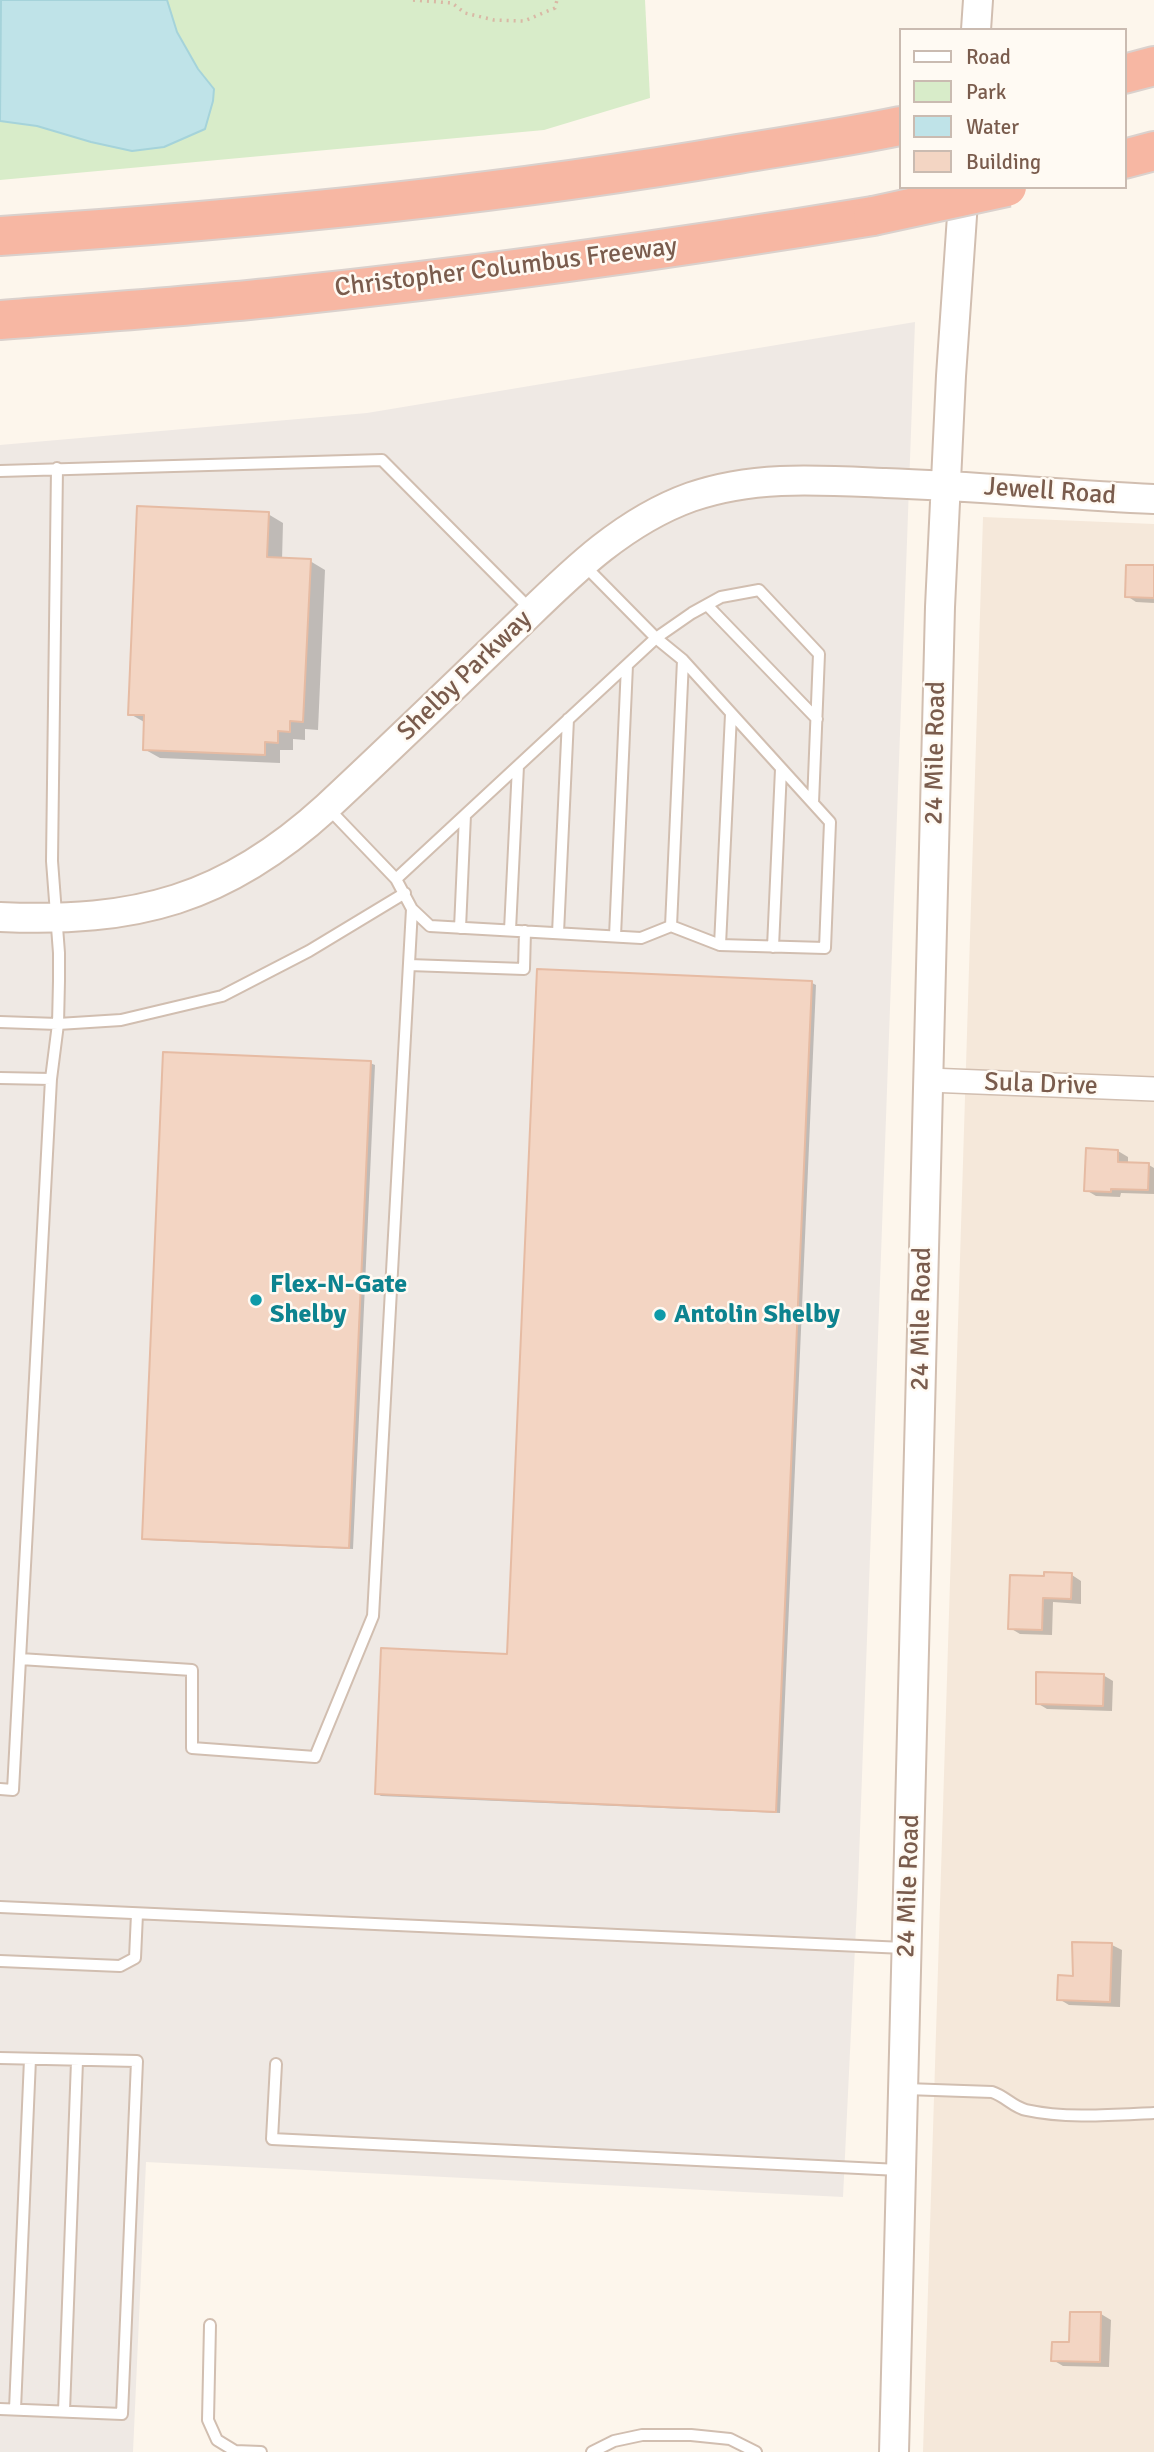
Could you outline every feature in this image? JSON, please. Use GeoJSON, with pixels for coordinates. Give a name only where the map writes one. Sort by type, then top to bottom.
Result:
{"type":"FeatureCollection","features":[{"type":"Feature","properties":{"kind":"highway"},"geometry":{"type":"LineString","coordinates":[[1126,73],[1154,66]]}},
{"type":"Feature","properties":{"kind":"highway"},"geometry":{"type":"LineString","coordinates":[[0,236],[271,216],[463,195],[660,167],[893,127]]}},
{"type":"Feature","properties":{"kind":"highway"},"geometry":{"type":"LineString","coordinates":[[1126,158],[1154,151]]}},
{"type":"Feature","properties":{"kind":"highway","name":"Christopher Columbus Freeway"},"geometry":{"type":"LineString","coordinates":[[0,320],[268,298],[479,275],[748,237],[873,216],[998,189]]}},
{"type":"Feature","properties":{"kind":"street"},"geometry":{"type":"LineString","coordinates":[[976,28],[978,0]]}},
{"type":"Feature","properties":{"kind":"street","name":"24 Mile Road"},"geometry":{"type":"LineString","coordinates":[[894,2452],[940,607],[951,376],[964,189]]}},
{"type":"Feature","properties":{"kind":"street","name":"Shelby Parkway"},"geometry":{"type":"LineString","coordinates":[[0,917],[56,918],[122,913],[190,895],[259,861],[301,832],[582,563],[614,537],[651,515],[691,497],[735,486],[811,480],[946,485]]}},
{"type":"Feature","properties":{"kind":"street","name":"Jewell Road"},"geometry":{"type":"LineString","coordinates":[[946,485],[1154,499]]}},
{"type":"Feature","properties":{"kind":"street","name":"Sula Drive"},"geometry":{"type":"LineString","coordinates":[[928,1080],[1154,1089]]}},
{"type":"Feature","properties":{"kind":"lane"},"geometry":{"type":"LineString","coordinates":[[0,471],[382,460],[532,611]]}},
{"type":"Feature","properties":{"kind":"lane"},"geometry":{"type":"LineString","coordinates":[[0,1789],[13,1790],[51,1079],[58,1024],[59,953],[52,861],[57,468]]}},
{"type":"Feature","properties":{"kind":"lane"},"geometry":{"type":"LineString","coordinates":[[327,807],[396,879],[412,909],[430,926],[641,938],[671,926],[720,945],[825,948],[830,822],[683,660],[656,638],[582,563]]}},
{"type":"Feature","properties":{"kind":"lane"},"geometry":{"type":"LineString","coordinates":[[396,879],[656,638],[721,597],[759,590],[819,654],[813,803]]}},
{"type":"Feature","properties":{"kind":"lane"},"geometry":{"type":"LineString","coordinates":[[707,605],[817,719]]}},
{"type":"Feature","properties":{"kind":"lane"},"geometry":{"type":"LineString","coordinates":[[671,926],[683,660]]}},
{"type":"Feature","properties":{"kind":"lane"},"geometry":{"type":"LineString","coordinates":[[615,936],[626,665]]}},
{"type":"Feature","properties":{"kind":"lane"},"geometry":{"type":"LineString","coordinates":[[720,945],[732,714]]}},
{"type":"Feature","properties":{"kind":"lane"},"geometry":{"type":"LineString","coordinates":[[558,933],[568,719]]}},
{"type":"Feature","properties":{"kind":"lane"},"geometry":{"type":"LineString","coordinates":[[510,930],[518,766]]}},
{"type":"Feature","properties":{"kind":"lane"},"geometry":{"type":"LineString","coordinates":[[773,947],[781,769]]}},
{"type":"Feature","properties":{"kind":"lane"},"geometry":{"type":"LineString","coordinates":[[460,928],[465,815]]}},
{"type":"Feature","properties":{"kind":"lane"},"geometry":{"type":"LineString","coordinates":[[0,1022],[58,1024],[121,1020],[222,996],[309,951],[405,893]]}},
{"type":"Feature","properties":{"kind":"lane"},"geometry":{"type":"LineString","coordinates":[[20,1659],[192,1670],[192,1748],[315,1757],[373,1616],[412,909]]}},
{"type":"Feature","properties":{"kind":"lane"},"geometry":{"type":"LineString","coordinates":[[409,965],[524,969],[525,931]]}},
{"type":"Feature","properties":{"kind":"lane"},"geometry":{"type":"LineString","coordinates":[[0,1077],[51,1079]]}},
{"type":"Feature","properties":{"kind":"lane"},"geometry":{"type":"LineString","coordinates":[[0,1907],[907,1948]]}},
{"type":"Feature","properties":{"kind":"lane"},"geometry":{"type":"LineString","coordinates":[[0,1961],[120,1966],[135,1958],[137,1914]]}},
{"type":"Feature","properties":{"kind":"lane"},"geometry":{"type":"LineString","coordinates":[[0,2058],[137,2061],[122,2414],[0,2409]]}},
{"type":"Feature","properties":{"kind":"lane"},"geometry":{"type":"LineString","coordinates":[[15,2409],[30,2059]]}},
{"type":"Feature","properties":{"kind":"lane"},"geometry":{"type":"LineString","coordinates":[[64,2411],[77,2060]]}},
{"type":"Feature","properties":{"kind":"lane"},"geometry":{"type":"LineString","coordinates":[[276,2064],[272,2139],[901,2170]]}},
{"type":"Feature","properties":{"kind":"lane"},"geometry":{"type":"LineString","coordinates":[[903,2088],[992,2092],[1022,2109],[1037,2112],[1084,2115],[1154,2113]]}},
{"type":"Feature","properties":{"kind":"lane"},"geometry":{"type":"LineString","coordinates":[[210,2326],[208,2420],[217,2440],[235,2451],[261,2452]]}},
{"type":"Feature","properties":{"kind":"lane"},"geometry":{"type":"LineString","coordinates":[[592,2452],[614,2441],[642,2435],[691,2435],[730,2439],[757,2452]]}},
{"type":"Feature","properties":{"kind":"path"},"geometry":{"type":"LineString","coordinates":[[413,0],[452,3],[465,13],[494,20],[524,21],[555,8],[557,0]]}},
{"type":"Feature","properties":{"kind":"shaded area"},"geometry":{"type":"Polygon","coordinates":[[[915,322],[858,1885],[843,2197],[146,2162],[133,2452],[0,2452],[0,445],[367,413],[915,322]]]}},
{"type":"Feature","properties":{"kind":"shaded area"},"geometry":{"type":"Polygon","coordinates":[[[983,517],[1154,524],[1154,2452],[923,2452],[983,517]]]}},
{"type":"Feature","properties":{"kind":"green space"},"geometry":{"type":"Polygon","coordinates":[[[0,0],[645,0],[650,98],[544,130],[0,180],[0,0]]]}},
{"type":"Feature","properties":{"kind":"water"},"geometry":{"type":"Polygon","coordinates":[[[1,0],[167,0],[177,32],[198,69],[214,89],[205,129],[164,147],[132,151],[37,126],[0,121],[1,0]]]}},
{"type":"Feature","properties":{"kind":"building"},"geometry":{"type":"Polygon","coordinates":[[[137,506],[269,512],[267,557],[311,559],[303,722],[290,721],[290,732],[278,731],[278,743],[265,742],[265,755],[143,750],[144,715],[128,715],[137,506]]]}},
{"type":"Feature","properties":{"kind":"building"},"geometry":{"type":"Polygon","coordinates":[[[1126,565],[1154,565],[1154,598],[1125,597],[1126,565]]]}},
{"type":"Feature","properties":{"kind":"building","name":"Antolin Shelby"},"geometry":{"type":"Polygon","coordinates":[[[537,969],[812,981],[776,1812],[375,1794],[381,1648],[507,1654],[537,969]]]}},
{"type":"Feature","properties":{"kind":"building","name":"Flex-N-Gate Shelby"},"geometry":{"type":"Polygon","coordinates":[[[163,1052],[371,1061],[349,1548],[142,1539],[163,1052]]]}},
{"type":"Feature","properties":{"kind":"building"},"geometry":{"type":"Polygon","coordinates":[[[1086,1148],[1118,1150],[1118,1162],[1149,1163],[1148,1190],[1084,1191],[1086,1148]]]}},
{"type":"Feature","properties":{"kind":"building"},"geometry":{"type":"Polygon","coordinates":[[[1044,1572],[1072,1573],[1071,1599],[1043,1598],[1042,1630],[1008,1629],[1010,1575],[1044,1576],[1044,1572]]]}},
{"type":"Feature","properties":{"kind":"building"},"geometry":{"type":"Polygon","coordinates":[[[1036,1672],[1104,1674],[1103,1706],[1036,1704],[1036,1672]]]}},
{"type":"Feature","properties":{"kind":"building"},"geometry":{"type":"Polygon","coordinates":[[[1072,1942],[1112,1943],[1110,2002],[1057,2000],[1058,1975],[1073,1976],[1072,1942]]]}},
{"type":"Feature","properties":{"kind":"building"},"geometry":{"type":"Polygon","coordinates":[[[1070,2312],[1101,2312],[1100,2362],[1051,2361],[1052,2342],[1069,2342],[1070,2312]]]}},
{"type":"Feature","properties":{"kind":"place","name":"Flex-N-Gate Shelby"},"geometry":{"type":"Point","coordinates":[256,1300]}},
{"type":"Feature","properties":{"kind":"place","name":"Antolin Shelby"},"geometry":{"type":"Point","coordinates":[660,1315]}}]}
